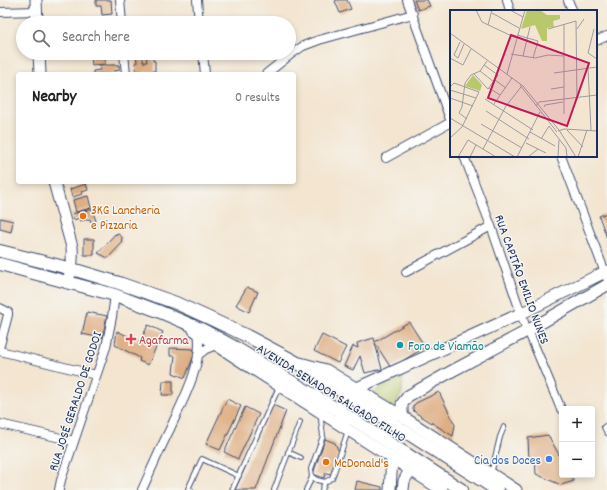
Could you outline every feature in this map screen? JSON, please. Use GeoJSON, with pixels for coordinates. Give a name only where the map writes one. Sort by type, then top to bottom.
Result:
{"type":"FeatureCollection","features":[{"type":"Feature","properties":{"kind":"main road"},"geometry":{"type":"LineString","coordinates":[[36,5],[37,16]]}},
{"type":"Feature","properties":{"kind":"main road"},"geometry":{"type":"LineString","coordinates":[[39,60],[40,72]]}},
{"type":"Feature","properties":{"kind":"main road"},"geometry":{"type":"LineString","coordinates":[[55,184],[72,247],[72,269],[67,283]]}},
{"type":"Feature","properties":{"kind":"main road","name":"AVENIDA SENADOR SALGADO FILHO"},"geometry":{"type":"LineString","coordinates":[[0,251],[72,269],[119,283],[176,303],[209,318],[351,392],[403,417],[516,490]]}},
{"type":"Feature","properties":{"kind":"main road","name":"AVENIDA SENADOR SALGADO FILHO"},"geometry":{"type":"LineString","coordinates":[[0,264],[115,295],[203,330],[340,411],[462,490]]}},
{"type":"Feature","properties":{"kind":"main road"},"geometry":{"type":"LineString","coordinates":[[347,429],[342,421],[340,411],[341,402],[351,392],[606,273]]}},
{"type":"Feature","properties":{"kind":"main road"},"geometry":{"type":"LineString","coordinates":[[403,417],[402,404],[408,396],[527,331],[607,285]]}},
{"type":"Feature","properties":{"kind":"main road","name":"AVENIDA SENADOR SALGADO FILHO"},"geometry":{"type":"LineString","coordinates":[[186,322],[198,333],[216,345],[442,490]]}},
{"type":"Feature","properties":{"kind":"main road","name":"AVENIDA SENADOR SALGADO FILHO"},"geometry":{"type":"LineString","coordinates":[[294,361],[326,370],[344,381],[351,392],[497,490]]}},
{"type":"Feature","properties":{"kind":"main road"},"geometry":{"type":"LineString","coordinates":[[344,381],[369,383]]}},
{"type":"Feature","properties":{"kind":"main road"},"geometry":{"type":"LineString","coordinates":[[390,490],[392,458]]}},
{"type":"Feature","properties":{"kind":"main road"},"geometry":{"type":"LineString","coordinates":[[403,490],[406,475],[410,470]]}},
{"type":"Feature","properties":{"kind":"street"},"geometry":{"type":"LineString","coordinates":[[120,0],[121,16]]}},
{"type":"Feature","properties":{"kind":"street"},"geometry":{"type":"LineString","coordinates":[[197,0],[199,16]]}},
{"type":"Feature","properties":{"kind":"street"},"geometry":{"type":"LineString","coordinates":[[407,0],[450,119]]}},
{"type":"Feature","properties":{"kind":"street"},"geometry":{"type":"LineString","coordinates":[[506,0],[510,10]]}},
{"type":"Feature","properties":{"kind":"street"},"geometry":{"type":"LineString","coordinates":[[568,1],[572,10]]}},
{"type":"Feature","properties":{"kind":"street"},"geometry":{"type":"LineString","coordinates":[[0,12],[36,5]]}},
{"type":"Feature","properties":{"kind":"street"},"geometry":{"type":"LineString","coordinates":[[296,51],[303,46],[319,40],[412,14]]}},
{"type":"Feature","properties":{"kind":"street"},"geometry":{"type":"LineString","coordinates":[[597,41],[607,36]]}},
{"type":"Feature","properties":{"kind":"street"},"geometry":{"type":"LineString","coordinates":[[125,60],[126,72]]}},
{"type":"Feature","properties":{"kind":"street"},"geometry":{"type":"LineString","coordinates":[[204,60],[205,72]]}},
{"type":"Feature","properties":{"kind":"street"},"geometry":{"type":"LineString","coordinates":[[269,72],[284,60]]}},
{"type":"Feature","properties":{"kind":"street"},"geometry":{"type":"LineString","coordinates":[[386,158],[450,123]]}},
{"type":"Feature","properties":{"kind":"street","name":"RUA CAPITÃO EMILIO NUNES"},"geometry":{"type":"LineString","coordinates":[[464,157],[491,226],[527,331],[560,406]]}},
{"type":"Feature","properties":{"kind":"street"},"geometry":{"type":"LineString","coordinates":[[561,157],[606,273]]}},
{"type":"Feature","properties":{"kind":"street"},"geometry":{"type":"LineString","coordinates":[[406,272],[491,226]]}},
{"type":"Feature","properties":{"kind":"street","name":"RUA JOSÉ GERALDO DE GODOI"},"geometry":{"type":"LineString","coordinates":[[59,490],[74,440],[106,347],[115,295]]}},
{"type":"Feature","properties":{"kind":"street"},"geometry":{"type":"LineString","coordinates":[[0,345],[8,315],[4,310]]}},
{"type":"Feature","properties":{"kind":"street"},"geometry":{"type":"LineString","coordinates":[[142,490],[191,383],[198,355],[198,333]]}},
{"type":"Feature","properties":{"kind":"street"},"geometry":{"type":"LineString","coordinates":[[198,355],[206,349],[216,345]]}},
{"type":"Feature","properties":{"kind":"street"},"geometry":{"type":"LineString","coordinates":[[0,351],[96,375]]}},
{"type":"Feature","properties":{"kind":"street"},"geometry":{"type":"LineString","coordinates":[[0,424],[74,440]]}},
{"type":"Feature","properties":{"kind":"lane"},"geometry":{"type":"LineString","coordinates":[[232,490],[279,386]]}},
{"type":"Feature","properties":{"kind":"lane"},"geometry":{"type":"LineString","coordinates":[[306,490],[312,477],[311,469],[323,436],[322,420],[324,414]]}},
{"type":"Feature","properties":{"kind":"lane"},"geometry":{"type":"LineString","coordinates":[[274,490],[300,422]]}},
{"type":"Feature","properties":{"kind":"lane"},"geometry":{"type":"LineString","coordinates":[[607,425],[604,426],[607,433]]}},
{"type":"Feature","properties":{"kind":"lane"},"geometry":{"type":"LineString","coordinates":[[491,474],[504,427]]}},
{"type":"Feature","properties":{"kind":"lane"},"geometry":{"type":"LineString","coordinates":[[322,490],[326,482],[332,478],[347,429]]}},
{"type":"Feature","properties":{"kind":"lane"},"geometry":{"type":"LineString","coordinates":[[288,452],[301,458]]}},
{"type":"Feature","properties":{"kind":"lane"},"geometry":{"type":"LineString","coordinates":[[191,490],[188,489],[202,459],[239,476]]}},
{"type":"Feature","properties":{"kind":"lane"},"geometry":{"type":"LineString","coordinates":[[312,477],[326,482]]}},
{"type":"Feature","properties":{"kind":"green space"},"geometry":{"type":"Polygon","coordinates":[[[403,377],[402,393],[393,408],[372,394],[383,386],[403,377]]]}},
{"type":"Feature","properties":{"kind":"building"},"geometry":{"type":"Polygon","coordinates":[[[96,0],[111,0],[112,14],[102,15],[101,6],[96,6],[96,0]]]}},
{"type":"Feature","properties":{"kind":"building"},"geometry":{"type":"Polygon","coordinates":[[[347,0],[351,9],[340,13],[335,1],[347,0]]]}},
{"type":"Feature","properties":{"kind":"building"},"geometry":{"type":"Polygon","coordinates":[[[414,0],[427,0],[430,6],[418,10],[414,0]]]}},
{"type":"Feature","properties":{"kind":"building"},"geometry":{"type":"Polygon","coordinates":[[[92,60],[105,60],[105,64],[92,65],[92,60]]]}},
{"type":"Feature","properties":{"kind":"building"},"geometry":{"type":"Polygon","coordinates":[[[137,60],[143,60],[143,62],[147,62],[147,60],[153,60],[155,61],[155,71],[137,72],[135,63],[137,63],[137,60]]]}},
{"type":"Feature","properties":{"kind":"building"},"geometry":{"type":"Polygon","coordinates":[[[99,65],[119,65],[119,70],[114,72],[93,72],[100,70],[99,65]]]}},
{"type":"Feature","properties":{"kind":"building"},"geometry":{"type":"Polygon","coordinates":[[[86,184],[88,190],[82,192],[83,194],[72,197],[70,189],[86,184]]]}},
{"type":"Feature","properties":{"kind":"building"},"geometry":{"type":"Polygon","coordinates":[[[88,196],[91,208],[76,212],[73,200],[88,196]]]}},
{"type":"Feature","properties":{"kind":"building","name":"3KG Lancheria e Pizzaria"},"geometry":{"type":"Polygon","coordinates":[[[92,209],[96,221],[91,222],[90,219],[80,221],[79,218],[74,220],[72,214],[92,209]]]}},
{"type":"Feature","properties":{"kind":"building"},"geometry":{"type":"Polygon","coordinates":[[[607,213],[607,238],[599,216],[607,213]]]}},
{"type":"Feature","properties":{"kind":"building"},"geometry":{"type":"Polygon","coordinates":[[[0,218],[13,221],[11,232],[0,229],[0,218]]]}},
{"type":"Feature","properties":{"kind":"building"},"geometry":{"type":"Polygon","coordinates":[[[117,233],[122,237],[121,240],[123,242],[108,258],[98,253],[115,234],[116,235],[117,233]]]}},
{"type":"Feature","properties":{"kind":"building"},"geometry":{"type":"Polygon","coordinates":[[[84,239],[94,239],[94,255],[84,255],[84,239]]]}},
{"type":"Feature","properties":{"kind":"building"},"geometry":{"type":"Polygon","coordinates":[[[247,287],[258,292],[249,312],[236,305],[247,287]]]}},
{"type":"Feature","properties":{"kind":"building"},"geometry":{"type":"Polygon","coordinates":[[[87,312],[107,316],[102,338],[82,334],[87,312]]]}},
{"type":"Feature","properties":{"kind":"building","name":"Foro de Viamão"},"geometry":{"type":"Polygon","coordinates":[[[409,322],[425,347],[391,368],[375,343],[382,369],[365,373],[360,356],[353,370],[344,366],[353,346],[358,348],[357,343],[374,338],[375,342],[409,322]]]}},
{"type":"Feature","properties":{"kind":"building"},"geometry":{"type":"Polygon","coordinates":[[[148,325],[163,332],[148,365],[139,361],[140,358],[115,345],[117,331],[140,342],[148,325]]]}},
{"type":"Feature","properties":{"kind":"building"},"geometry":{"type":"Polygon","coordinates":[[[322,335],[346,347],[338,363],[314,351],[322,335]]]}},
{"type":"Feature","properties":{"kind":"building"},"geometry":{"type":"Polygon","coordinates":[[[170,348],[193,349],[194,355],[185,378],[173,373],[175,356],[170,356],[170,348]]]}},
{"type":"Feature","properties":{"kind":"building"},"geometry":{"type":"Polygon","coordinates":[[[163,381],[173,381],[173,395],[162,395],[163,381]]]}},
{"type":"Feature","properties":{"kind":"building"},"geometry":{"type":"Polygon","coordinates":[[[439,392],[455,425],[453,436],[413,410],[413,406],[416,403],[439,392]]]}},
{"type":"Feature","properties":{"kind":"building"},"geometry":{"type":"Polygon","coordinates":[[[227,399],[241,406],[220,450],[206,444],[227,399]]]}},
{"type":"Feature","properties":{"kind":"building"},"geometry":{"type":"Polygon","coordinates":[[[273,405],[286,411],[256,490],[235,490],[273,405]]]}},
{"type":"Feature","properties":{"kind":"building"},"geometry":{"type":"Polygon","coordinates":[[[245,407],[259,414],[238,459],[224,452],[245,407]]]}},
{"type":"Feature","properties":{"kind":"building","name":"Cia dos Doces"},"geometry":{"type":"Polygon","coordinates":[[[548,435],[559,455],[559,478],[572,478],[574,481],[561,485],[536,474],[535,458],[529,460],[528,438],[548,435]]]}},
{"type":"Feature","properties":{"kind":"building","name":"McDonald's"},"geometry":{"type":"Polygon","coordinates":[[[325,439],[335,443],[339,452],[331,474],[326,473],[324,478],[313,474],[325,439]]]}},
{"type":"Feature","properties":{"kind":"building"},"geometry":{"type":"Polygon","coordinates":[[[357,481],[382,487],[382,490],[355,490],[357,481]]]}},
{"type":"Feature","properties":{"kind":"place","name":"3KG Lancheria e Pizzaria"},"geometry":{"type":"Point","coordinates":[83,216]}},
{"type":"Feature","properties":{"kind":"place","name":"Agafarma"},"geometry":{"type":"Point","coordinates":[131,339]}},
{"type":"Feature","properties":{"kind":"place","name":"Foro de Viamão"},"geometry":{"type":"Point","coordinates":[400,345]}},
{"type":"Feature","properties":{"kind":"place","name":"Cia dos Doces"},"geometry":{"type":"Point","coordinates":[549,459]}},
{"type":"Feature","properties":{"kind":"place","name":"McDonald's"},"geometry":{"type":"Point","coordinates":[326,462]}}]}
